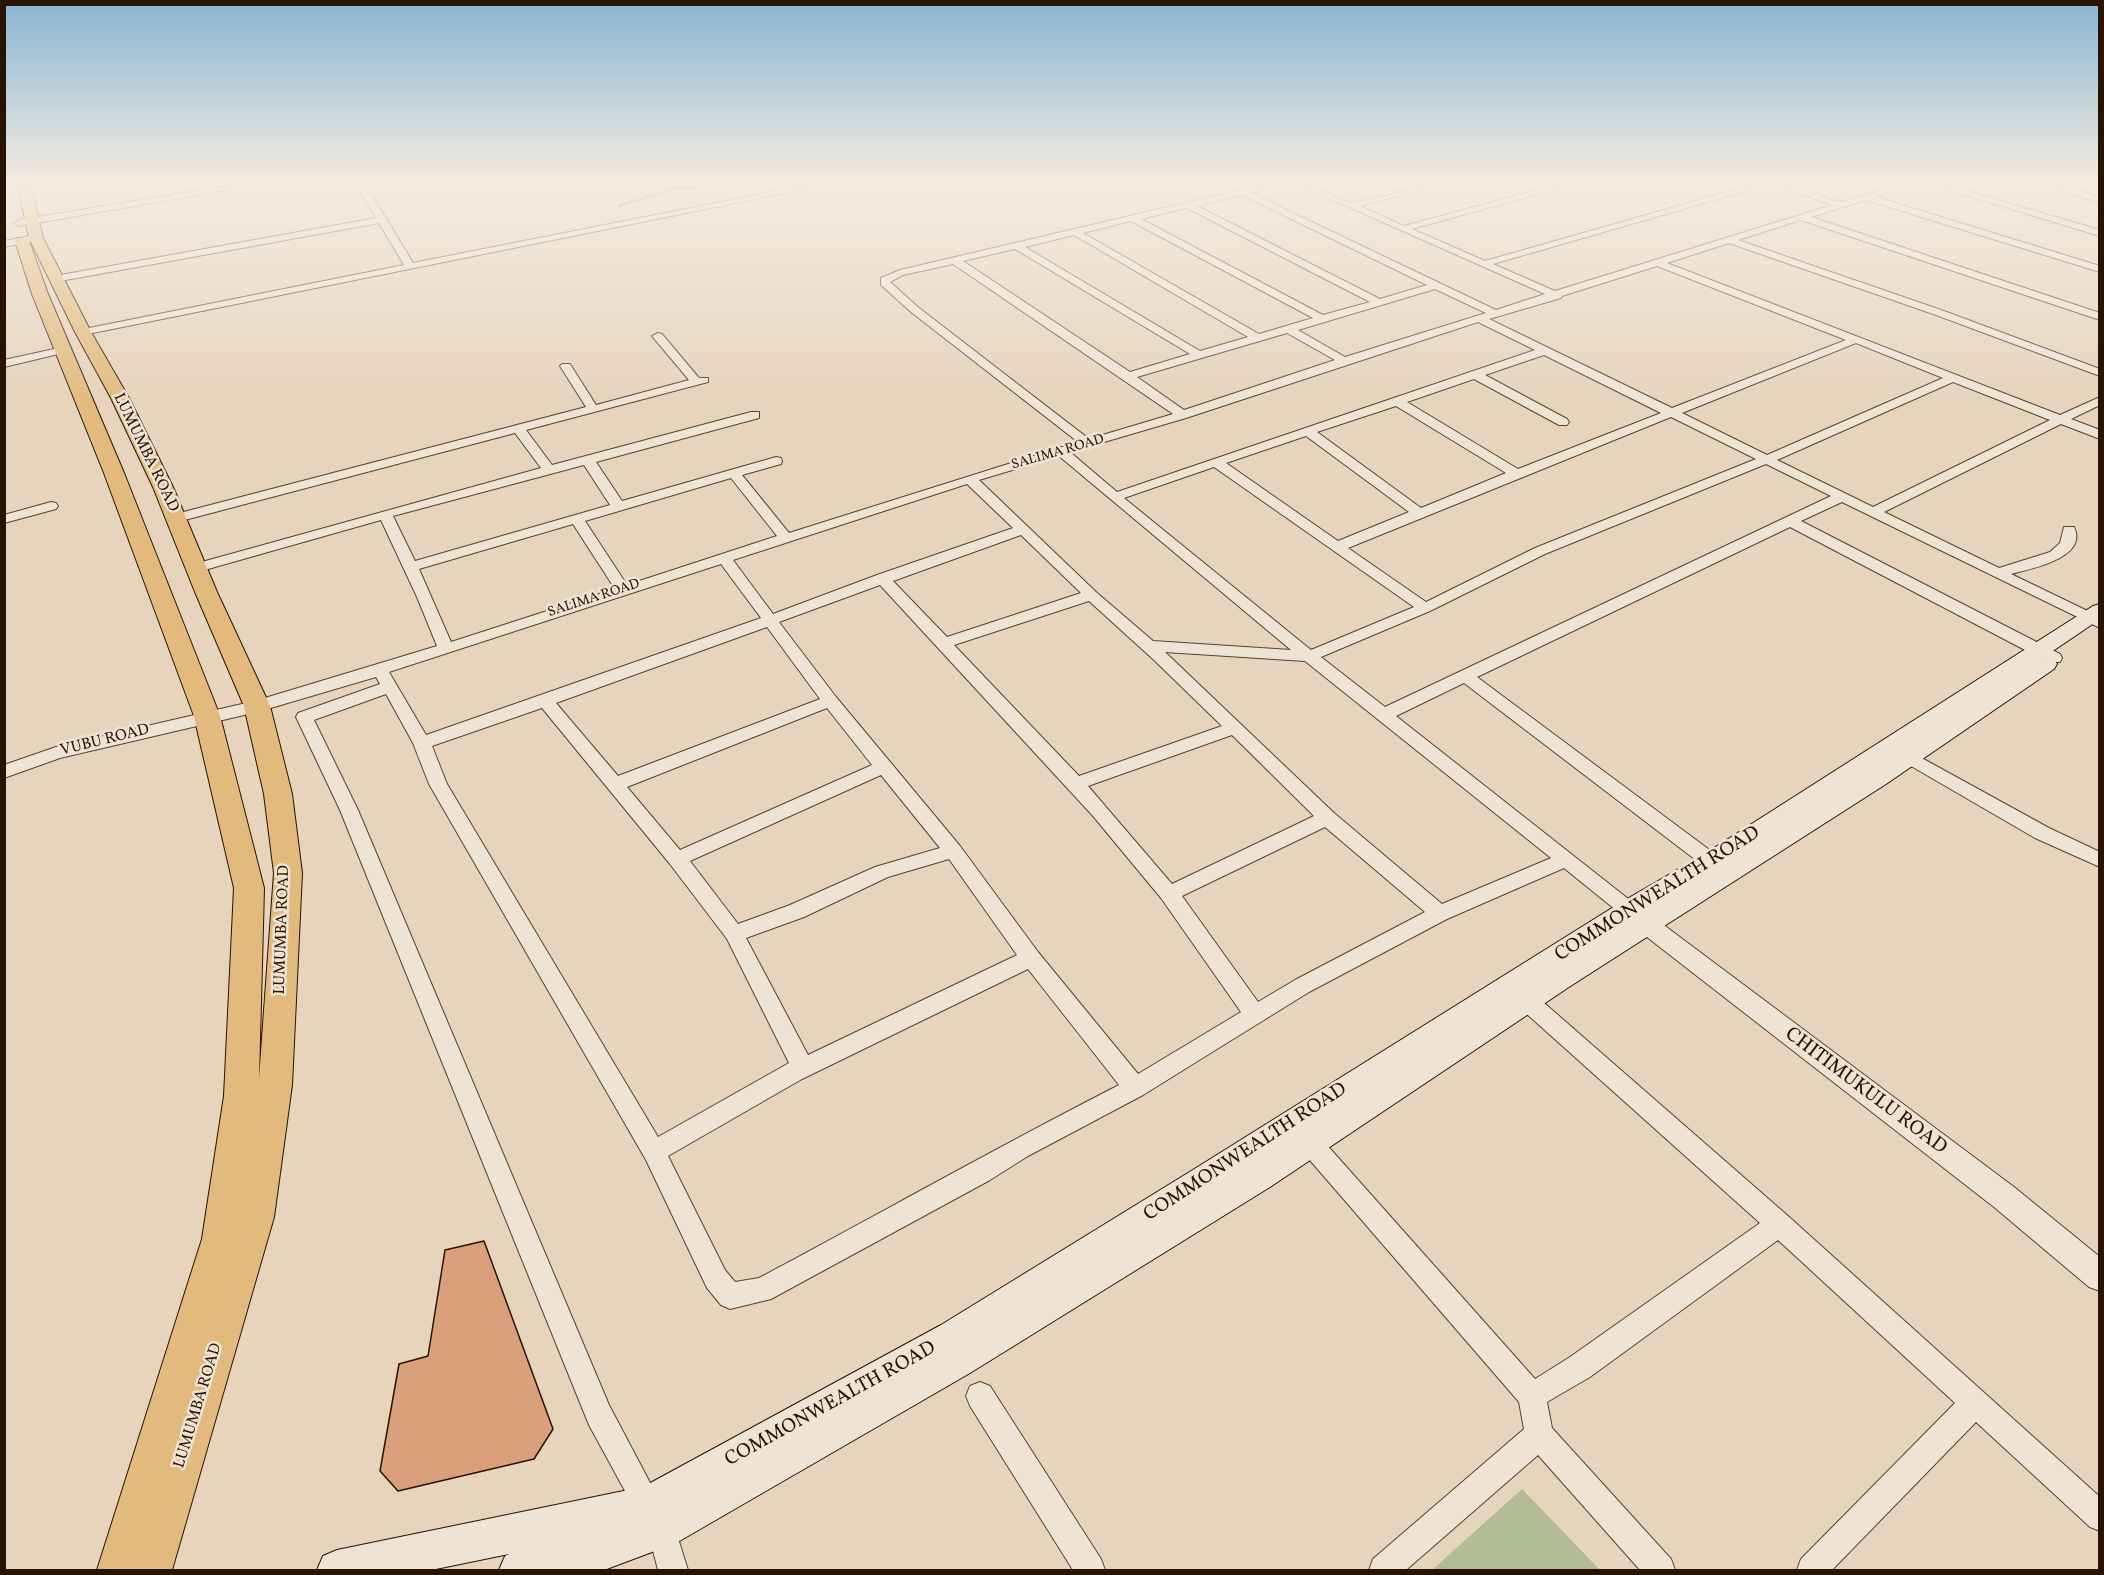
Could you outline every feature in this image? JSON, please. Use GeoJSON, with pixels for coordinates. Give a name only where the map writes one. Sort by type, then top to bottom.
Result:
{"type":"FeatureCollection","features":[{"type":"Feature","properties":{"kind":"main road","name":"LUMUMBA ROAD"},"geometry":{"type":"LineString","coordinates":[[32,258],[40,294],[114,473],[207,716],[249,888],[241,1096],[221,1239],[120,1570]]}},
{"type":"Feature","properties":{"kind":"main road","name":"LUMUMBA ROAD"},"geometry":{"type":"LineString","coordinates":[[42,258],[120,398],[177,518],[196,568],[257,705],[278,794],[288,873],[275,1085],[256,1217],[150,1570]]}},
{"type":"Feature","properties":{"kind":"main road","name":"COMMONWEALTH ROAD"},"geometry":{"type":"LineString","coordinates":[[519,1570],[607,1550],[655,1518],[1637,917],[1900,752],[2097,619]]}},
{"type":"Feature","properties":{"kind":"main road","name":"COMMONWEALTH ROAD"},"geometry":{"type":"LineString","coordinates":[[337,1570],[655,1518],[957,1360],[1223,1198],[1527,1001],[1712,862],[1900,752]]}},
{"type":"Feature","properties":{"kind":"street"},"geometry":{"type":"LineString","coordinates":[[55,279],[175,258]]}},
{"type":"Feature","properties":{"kind":"street"},"geometry":{"type":"LineString","coordinates":[[405,258],[410,267]]}},
{"type":"Feature","properties":{"kind":"street"},"geometry":{"type":"LineString","coordinates":[[83,332],[458,258]]}},
{"type":"Feature","properties":{"kind":"street"},"geometry":{"type":"LineString","coordinates":[[969,258],[900,273],[887,277],[885,283],[915,310],[987,363],[1088,444]]}},
{"type":"Feature","properties":{"kind":"street"},"geometry":{"type":"LineString","coordinates":[[1036,258],[1199,355]]}},
{"type":"Feature","properties":{"kind":"street"},"geometry":{"type":"LineString","coordinates":[[1121,258],[1258,338]]}},
{"type":"Feature","properties":{"kind":"street"},"geometry":{"type":"LineString","coordinates":[[1206,258],[1320,318]]}},
{"type":"Feature","properties":{"kind":"street"},"geometry":{"type":"LineString","coordinates":[[1291,258],[1379,302]]}},
{"type":"Feature","properties":{"kind":"street"},"geometry":{"type":"LineString","coordinates":[[1376,258],[1496,314]]}},
{"type":"Feature","properties":{"kind":"street"},"geometry":{"type":"LineString","coordinates":[[1469,258],[1557,296]]}},
{"type":"Feature","properties":{"kind":"street"},"geometry":{"type":"LineString","coordinates":[[1484,264],[1507,258]]}},
{"type":"Feature","properties":{"kind":"street","name":"SALIMA ROAD"},"geometry":{"type":"LineString","coordinates":[[207,716],[385,678],[445,647],[1673,258]]}},
{"type":"Feature","properties":{"kind":"street"},"geometry":{"type":"LineString","coordinates":[[1779,258],[2100,373]]}},
{"type":"Feature","properties":{"kind":"street"},"geometry":{"type":"LineString","coordinates":[[1920,258],[2100,317]]}},
{"type":"Feature","properties":{"kind":"street"},"geometry":{"type":"LineString","coordinates":[[2063,258],[2100,269]]}},
{"type":"Feature","properties":{"kind":"street"},"geometry":{"type":"LineString","coordinates":[[954,261],[1128,376],[1182,415]]}},
{"type":"Feature","properties":{"kind":"street"},"geometry":{"type":"LineString","coordinates":[[1658,262],[2100,435]]}},
{"type":"Feature","properties":{"kind":"street"},"geometry":{"type":"LineString","coordinates":[[1128,376],[1434,286]]}},
{"type":"Feature","properties":{"kind":"street"},"geometry":{"type":"LineString","coordinates":[[1480,319],[1997,573],[2097,619]]}},
{"type":"Feature","properties":{"kind":"street"},"geometry":{"type":"LineString","coordinates":[[1287,328],[1344,361]]}},
{"type":"Feature","properties":{"kind":"street"},"geometry":{"type":"LineString","coordinates":[[177,518],[700,381],[658,336]]}},
{"type":"Feature","properties":{"kind":"street"},"geometry":{"type":"LineString","coordinates":[[1337,547],[1515,473],[1671,414],[1857,339]]}},
{"type":"Feature","properties":{"kind":"street"},"geometry":{"type":"LineString","coordinates":[[4,364],[63,350]]}},
{"type":"Feature","properties":{"kind":"street"},"geometry":{"type":"LineString","coordinates":[[1114,497],[1545,351]]}},
{"type":"Feature","properties":{"kind":"street"},"geometry":{"type":"LineString","coordinates":[[566,366],[592,408]]}},
{"type":"Feature","properties":{"kind":"street"},"geometry":{"type":"LineString","coordinates":[[1474,374],[1563,422]]}},
{"type":"Feature","properties":{"kind":"street"},"geometry":{"type":"LineString","coordinates":[[1149,646],[1310,656],[1425,608],[1540,551],[1766,460],[1954,377]]}},
{"type":"Feature","properties":{"kind":"street"},"geometry":{"type":"LineString","coordinates":[[1395,400],[1515,473]]}},
{"type":"Feature","properties":{"kind":"street"},"geometry":{"type":"LineString","coordinates":[[1874,512],[2100,400]]}},
{"type":"Feature","properties":{"kind":"street"},"geometry":{"type":"LineString","coordinates":[[196,568],[385,514],[755,415]]}},
{"type":"Feature","properties":{"kind":"street"},"geometry":{"type":"LineString","coordinates":[[518,428],[549,470]]}},
{"type":"Feature","properties":{"kind":"street"},"geometry":{"type":"LineString","coordinates":[[1307,431],[1419,513]]}},
{"type":"Feature","properties":{"kind":"street"},"geometry":{"type":"LineString","coordinates":[[1061,451],[1114,497],[1310,656],[1637,917]]}},
{"type":"Feature","properties":{"kind":"street"},"geometry":{"type":"LineString","coordinates":[[588,460],[618,506]]}},
{"type":"Feature","properties":{"kind":"street"},"geometry":{"type":"LineString","coordinates":[[409,567],[776,461]]}},
{"type":"Feature","properties":{"kind":"street"},"geometry":{"type":"LineString","coordinates":[[1215,462],[1425,608]]}},
{"type":"Feature","properties":{"kind":"street"},"geometry":{"type":"LineString","coordinates":[[733,472],[786,538]]}},
{"type":"Feature","properties":{"kind":"street"},"geometry":{"type":"LineString","coordinates":[[969,479],[1091,595],[1149,646],[1327,818],[1440,913]]}},
{"type":"Feature","properties":{"kind":"street"},"geometry":{"type":"LineString","coordinates":[[1383,715],[1841,497]]}},
{"type":"Feature","properties":{"kind":"street"},"geometry":{"type":"LineString","coordinates":[[4,519],[51,506]]}},
{"type":"Feature","properties":{"kind":"street"},"geometry":{"type":"LineString","coordinates":[[385,514],[425,597],[445,647]]}},
{"type":"Feature","properties":{"kind":"street"},"geometry":{"type":"LineString","coordinates":[[576,518],[623,590]]}},
{"type":"Feature","properties":{"kind":"street"},"geometry":{"type":"LineString","coordinates":[[1792,522],[2046,655]]}},
{"type":"Feature","properties":{"kind":"street"},"geometry":{"type":"LineString","coordinates":[[422,743],[546,702],[882,578],[1022,530]]}},
{"type":"Feature","properties":{"kind":"street"},"geometry":{"type":"LineString","coordinates":[[1997,573],[2027,565],[2063,550],[2069,541],[2069,530]]}},
{"type":"Feature","properties":{"kind":"street"},"geometry":{"type":"LineString","coordinates":[[723,557],[830,701],[953,851],[1031,958],[1135,1088]]}},
{"type":"Feature","properties":{"kind":"street"},"geometry":{"type":"LineString","coordinates":[[882,578],[1076,784],[1169,894],[1236,991],[1256,1015]]}},
{"type":"Feature","properties":{"kind":"street"},"geometry":{"type":"LineString","coordinates":[[944,643],[1091,595]]}},
{"type":"Feature","properties":{"kind":"street"},"geometry":{"type":"LineString","coordinates":[[1467,677],[1712,862]]}},
{"type":"Feature","properties":{"kind":"street"},"geometry":{"type":"LineString","coordinates":[[673,1570],[655,1518],[599,1415],[349,810],[304,717],[385,678],[422,743],[438,784],[654,1152],[716,1280],[730,1296],[762,1290],[982,1172],[1020,1148],[1135,1088],[1302,986],[1440,913],[1566,859]]}},
{"type":"Feature","properties":{"kind":"street"},"geometry":{"type":"LineString","coordinates":[[614,785],[830,701]]}},
{"type":"Feature","properties":{"kind":"street"},"geometry":{"type":"LineString","coordinates":[[546,702],[677,859],[734,934],[803,1068]]}},
{"type":"Feature","properties":{"kind":"street","name":"VUBU ROAD"},"geometry":{"type":"LineString","coordinates":[[4,772],[56,753],[207,716]]}},
{"type":"Feature","properties":{"kind":"street"},"geometry":{"type":"LineString","coordinates":[[1076,784],[1235,728]]}},
{"type":"Feature","properties":{"kind":"street"},"geometry":{"type":"LineString","coordinates":[[1900,752],[2042,833],[2100,860]]}},
{"type":"Feature","properties":{"kind":"street"},"geometry":{"type":"LineString","coordinates":[[677,859],[883,767]]}},
{"type":"Feature","properties":{"kind":"street"},"geometry":{"type":"LineString","coordinates":[[1169,894],[1327,818]]}},
{"type":"Feature","properties":{"kind":"street"},"geometry":{"type":"LineString","coordinates":[[734,934],[797,911],[882,872],[953,851]]}},
{"type":"Feature","properties":{"kind":"street","name":"CHITIMUKULU ROAD"},"geometry":{"type":"LineString","coordinates":[[1637,917],[2004,1197],[2100,1276]]}},
{"type":"Feature","properties":{"kind":"street"},"geometry":{"type":"LineString","coordinates":[[654,1152],[803,1068],[1031,958]]}},
{"type":"Feature","properties":{"kind":"street"},"geometry":{"type":"LineString","coordinates":[[1527,1001],[1779,1224],[2100,1516]]}},
{"type":"Feature","properties":{"kind":"street"},"geometry":{"type":"LineString","coordinates":[[1310,1143],[1532,1396],[1539,1435],[1660,1570]]}},
{"type":"Feature","properties":{"kind":"street"},"geometry":{"type":"LineString","coordinates":[[1532,1396],[1580,1367],[1779,1224]]}},
{"type":"Feature","properties":{"kind":"street"},"geometry":{"type":"LineString","coordinates":[[980,1396],[1090,1570]]}},
{"type":"Feature","properties":{"kind":"street"},"geometry":{"type":"LineString","coordinates":[[1812,1570],[1976,1402]]}},
{"type":"Feature","properties":{"kind":"street"},"geometry":{"type":"LineString","coordinates":[[1384,1570],[1539,1435]]}},
{"type":"Feature","properties":{"kind":"green space"},"geometry":{"type":"Polygon","coordinates":[[[1522,1489],[1600,1570],[1432,1570],[1522,1489]]]}},
{"type":"Feature","properties":{"kind":"building"},"geometry":{"type":"Polygon","coordinates":[[[484,1241],[553,1429],[534,1459],[398,1491],[380,1471],[399,1364],[428,1356],[445,1250],[484,1241]]]}}]}
